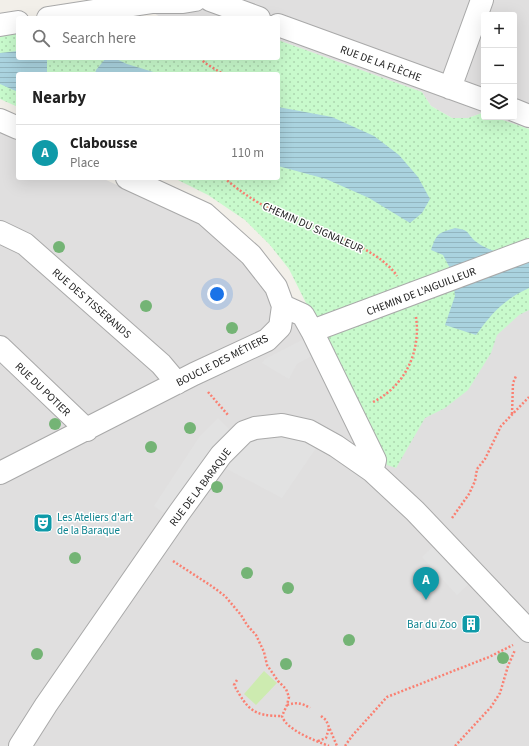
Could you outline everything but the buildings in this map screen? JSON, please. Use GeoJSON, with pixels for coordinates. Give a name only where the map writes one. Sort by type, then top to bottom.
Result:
{"type":"FeatureCollection","features":[{"type":"Feature","properties":{"kind":"street"},"geometry":{"type":"LineString","coordinates":[[61,16],[154,2],[183,2],[195,0]]}},
{"type":"Feature","properties":{"kind":"street"},"geometry":{"type":"LineString","coordinates":[[210,0],[254,16]]}},
{"type":"Feature","properties":{"kind":"street"},"geometry":{"type":"LineString","coordinates":[[450,88],[482,0]]}},
{"type":"Feature","properties":{"kind":"street"},"geometry":{"type":"LineString","coordinates":[[0,25],[16,22]]}},
{"type":"Feature","properties":{"kind":"street","name":"RUE DE LA FLÈCHE"},"geometry":{"type":"LineString","coordinates":[[280,26],[481,99]]}},
{"type":"Feature","properties":{"kind":"street"},"geometry":{"type":"LineString","coordinates":[[517,111],[529,116]]}},
{"type":"Feature","properties":{"kind":"street"},"geometry":{"type":"LineString","coordinates":[[0,120],[16,127]]}},
{"type":"Feature","properties":{"kind":"street","name":"BOUCLE DES MÉTIERS"},"geometry":{"type":"LineString","coordinates":[[0,473],[87,430],[185,378],[267,340],[280,327],[283,306],[276,287],[251,255],[205,214],[131,180]]}},
{"type":"Feature","properties":{"kind":"street","name":"RUE DES TISSERANDS"},"geometry":{"type":"LineString","coordinates":[[0,232],[25,244],[161,364],[185,378]]}},
{"type":"Feature","properties":{"kind":"street","name":"CHEMIN DE L'AIGUILLEUR"},"geometry":{"type":"LineString","coordinates":[[312,331],[529,250]]}},
{"type":"Feature","properties":{"kind":"street"},"geometry":{"type":"LineString","coordinates":[[283,306],[303,315],[312,331],[375,460],[372,470]]}},
{"type":"Feature","properties":{"kind":"street","name":"RUE DU POTIER"},"geometry":{"type":"LineString","coordinates":[[0,347],[87,430]]}},
{"type":"Feature","properties":{"kind":"street"},"geometry":{"type":"LineString","coordinates":[[244,432],[255,428],[282,426],[309,431],[336,446],[372,470],[437,534],[524,636]]}},
{"type":"Feature","properties":{"kind":"street","name":"RUE DE LA BARAQUE"},"geometry":{"type":"LineString","coordinates":[[20,746],[50,698],[154,549],[222,455],[244,432]]}},
{"type":"Feature","properties":{"kind":"path"},"geometry":{"type":"LineString","coordinates":[[202,60],[221,72]]}},
{"type":"Feature","properties":{"kind":"path","name":"CHEMIN DU SIGNALEUR"},"geometry":{"type":"LineString","coordinates":[[226,180],[243,194],[274,210],[345,239],[376,256],[393,269],[410,295],[418,329],[416,348],[408,369],[397,384],[381,398],[352,412]]}},
{"type":"Feature","properties":{"kind":"path"},"geometry":{"type":"LineString","coordinates":[[512,414],[513,383],[516,376]]}},
{"type":"Feature","properties":{"kind":"path"},"geometry":{"type":"LineString","coordinates":[[185,378],[201,384],[244,432]]}},
{"type":"Feature","properties":{"kind":"path"},"geometry":{"type":"LineString","coordinates":[[437,534],[456,514],[469,494],[475,481],[477,469],[485,459],[501,426],[529,397]]}},
{"type":"Feature","properties":{"kind":"path"},"geometry":{"type":"LineString","coordinates":[[154,549],[213,587],[225,596],[234,606],[256,635],[264,652],[267,665],[278,681],[286,689],[289,697],[282,716]]}},
{"type":"Feature","properties":{"kind":"path"},"geometry":{"type":"LineString","coordinates":[[345,746],[352,736],[387,698],[489,657],[524,636]]}},
{"type":"Feature","properties":{"kind":"path"},"geometry":{"type":"LineString","coordinates":[[456,746],[491,707],[500,693],[508,666],[516,648]]}},
{"type":"Feature","properties":{"kind":"path"},"geometry":{"type":"LineString","coordinates":[[237,680],[234,685],[243,702],[250,709],[259,714],[282,716]]}},
{"type":"Feature","properties":{"kind":"path"},"geometry":{"type":"LineString","coordinates":[[287,705],[295,703],[302,704],[310,708]]}},
{"type":"Feature","properties":{"kind":"path"},"geometry":{"type":"LineString","coordinates":[[282,716],[283,720],[291,726],[315,741],[329,746]]}},
{"type":"Feature","properties":{"kind":"path"},"geometry":{"type":"LineString","coordinates":[[321,716],[326,720],[337,746]]}},
{"type":"Feature","properties":{"kind":"path"},"geometry":{"type":"LineString","coordinates":[[315,741],[326,738],[329,727]]}},
{"type":"Feature","properties":{"kind":"shaded area"},"geometry":{"type":"Polygon","coordinates":[[[153,0],[529,0],[529,129],[503,120],[517,120],[517,12],[481,12],[481,113],[468,118],[452,118],[431,106],[422,92],[280,41],[280,16],[158,16],[153,12],[153,0]]]}},
{"type":"Feature","properties":{"kind":"shaded area"},"geometry":{"type":"Polygon","coordinates":[[[0,132],[16,139],[16,180],[106,180],[200,224],[239,256],[267,293],[273,314],[529,288],[529,746],[0,746],[0,132]]]}},
{"type":"Feature","properties":{"kind":"shaded area"},"geometry":{"type":"Polygon","coordinates":[[[304,339],[312,356],[297,364],[289,379],[262,363],[265,359],[304,339]]]}},
{"type":"Feature","properties":{"kind":"shaded area"},"geometry":{"type":"Polygon","coordinates":[[[218,418],[235,435],[170,517],[154,506],[200,436],[218,418]]]}},
{"type":"Feature","properties":{"kind":"shaded area"},"geometry":{"type":"Polygon","coordinates":[[[254,435],[296,435],[316,448],[282,498],[221,466],[254,435]]]}},
{"type":"Feature","properties":{"kind":"shaded area"},"geometry":{"type":"Polygon","coordinates":[[[439,541],[475,578],[457,595],[422,557],[439,541]]]}},
{"type":"Feature","properties":{"kind":"green space"},"geometry":{"type":"Polygon","coordinates":[[[16,32],[16,60],[280,60],[280,41],[422,92],[431,106],[452,118],[468,118],[481,113],[481,120],[503,120],[529,129],[529,310],[519,315],[497,335],[491,353],[468,390],[445,408],[425,418],[396,468],[387,465],[289,269],[270,245],[245,220],[208,195],[178,180],[280,180],[280,72],[16,72],[16,106],[0,99],[0,34],[16,32]]]}},
{"type":"Feature","properties":{"kind":"green space"},"geometry":{"type":"Polygon","coordinates":[[[264,671],[277,683],[256,705],[244,694],[264,671]]]}},
{"type":"Feature","properties":{"kind":"water"},"geometry":{"type":"Polygon","coordinates":[[[16,51],[16,60],[47,60],[47,72],[16,72],[16,91],[0,84],[0,53],[16,51]]]}},
{"type":"Feature","properties":{"kind":"water"},"geometry":{"type":"Polygon","coordinates":[[[104,60],[118,60],[153,72],[96,72],[104,60]]]}},
{"type":"Feature","properties":{"kind":"water"},"geometry":{"type":"Polygon","coordinates":[[[280,107],[332,117],[374,136],[399,155],[418,177],[430,199],[422,213],[410,223],[369,198],[326,179],[280,167],[280,107]]]}},
{"type":"Feature","properties":{"kind":"water"},"geometry":{"type":"Polygon","coordinates":[[[455,228],[464,230],[474,240],[488,248],[511,257],[529,260],[529,288],[505,302],[487,320],[476,335],[445,325],[455,296],[452,272],[443,255],[431,250],[439,234],[455,228]]]}},
{"type":"Feature","properties":{"kind":"place","name":"Les Ateliers d'art de la Baraque"},"geometry":{"type":"Point","coordinates":[43,523]}},
{"type":"Feature","properties":{"kind":"place","name":"Clabousse"},"geometry":{"type":"Point","coordinates":[426,600]}},
{"type":"Feature","properties":{"kind":"place","name":"Bar du Zoo"},"geometry":{"type":"Point","coordinates":[471,624]}}]}
